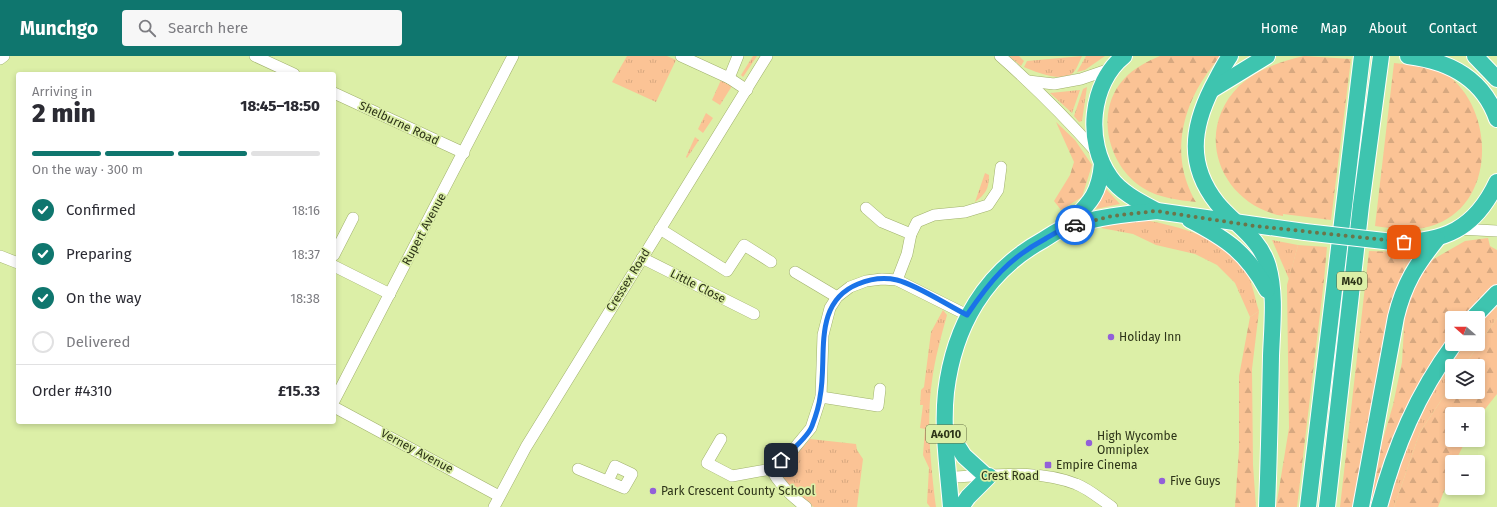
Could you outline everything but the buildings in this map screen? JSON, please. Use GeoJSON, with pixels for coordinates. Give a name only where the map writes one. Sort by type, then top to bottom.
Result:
{"type":"FeatureCollection","features":[{"type":"Feature","properties":{"kind":"highway"},"geometry":{"type":"LineString","coordinates":[[1230,56],[1211,90],[1201,114],[1195,134],[1197,159],[1206,186],[1218,203],[1239,223],[1261,250],[1268,266],[1272,298],[1268,507]]}},
{"type":"Feature","properties":{"kind":"highway"},"geometry":{"type":"LineString","coordinates":[[1211,90],[1267,56]]}},
{"type":"Feature","properties":{"kind":"highway","name":"M40"},"geometry":{"type":"LineString","coordinates":[[1308,507],[1362,56]]}},
{"type":"Feature","properties":{"kind":"highway","name":"M40"},"geometry":{"type":"LineString","coordinates":[[1327,507],[1361,205],[1381,56]]}},
{"type":"Feature","properties":{"kind":"highway"},"geometry":{"type":"LineString","coordinates":[[1411,56],[1445,64],[1465,75],[1497,88]]}},
{"type":"Feature","properties":{"kind":"highway"},"geometry":{"type":"LineString","coordinates":[[1452,56],[1465,75],[1487,99],[1497,119]]}},
{"type":"Feature","properties":{"kind":"highway"},"geometry":{"type":"LineString","coordinates":[[1475,56],[1497,79]]}},
{"type":"Feature","properties":{"kind":"highway"},"geometry":{"type":"LineString","coordinates":[[1119,62],[1098,97],[1094,130],[1100,159],[1110,178],[1136,200],[1156,211],[1305,232],[1414,243],[1437,239],[1457,229],[1477,215],[1488,200],[1497,182]]}},
{"type":"Feature","properties":{"kind":"highway","name":"A4010"},"geometry":{"type":"LineString","coordinates":[[1066,227],[1095,195],[1100,178],[1100,159]]}},
{"type":"Feature","properties":{"kind":"highway","name":"A4010"},"geometry":{"type":"LineString","coordinates":[[951,507],[946,427],[946,392],[951,362],[967,315],[992,280],[1008,263],[1027,249],[1066,227],[1112,216],[1156,211]]}},
{"type":"Feature","properties":{"kind":"highway"},"geometry":{"type":"LineString","coordinates":[[1180,214],[1208,230],[1246,256],[1272,298]]}},
{"type":"Feature","properties":{"kind":"highway"},"geometry":{"type":"LineString","coordinates":[[1361,507],[1396,316],[1402,294],[1411,273],[1437,239]]}},
{"type":"Feature","properties":{"kind":"highway"},"geometry":{"type":"LineString","coordinates":[[1480,311],[1497,293]]}},
{"type":"Feature","properties":{"kind":"highway"},"geometry":{"type":"LineString","coordinates":[[1379,507],[1390,466],[1411,414],[1438,365],[1449,351]]}},
{"type":"Feature","properties":{"kind":"highway"},"geometry":{"type":"LineString","coordinates":[[946,427],[964,456],[987,476],[961,507]]}},
{"type":"Feature","properties":{"kind":"street"},"geometry":{"type":"LineString","coordinates":[[0,59],[4,56]]}},
{"type":"Feature","properties":{"kind":"street"},"geometry":{"type":"LineString","coordinates":[[255,56],[290,72]]}},
{"type":"Feature","properties":{"kind":"street","name":"Rupert Avenue"},"geometry":{"type":"LineString","coordinates":[[336,397],[513,56]]}},
{"type":"Feature","properties":{"kind":"street"},"geometry":{"type":"LineString","coordinates":[[681,56],[729,78],[747,90]]}},
{"type":"Feature","properties":{"kind":"street"},"geometry":{"type":"LineString","coordinates":[[729,78],[738,56]]}},
{"type":"Feature","properties":{"kind":"street","name":"Cressex Road"},"geometry":{"type":"LineString","coordinates":[[494,507],[526,447],[767,56]]}},
{"type":"Feature","properties":{"kind":"street"},"geometry":{"type":"LineString","coordinates":[[1000,56],[1070,122],[1100,159]]}},
{"type":"Feature","properties":{"kind":"street"},"geometry":{"type":"LineString","coordinates":[[1028,81],[1054,84],[1078,80],[1119,62]]}},
{"type":"Feature","properties":{"kind":"street","name":"Shelburne Road"},"geometry":{"type":"LineString","coordinates":[[336,94],[464,153]]}},
{"type":"Feature","properties":{"kind":"street"},"geometry":{"type":"LineString","coordinates":[[897,280],[906,254],[910,234],[917,222],[924,218],[965,212],[988,205],[998,190],[1001,167]]}},
{"type":"Feature","properties":{"kind":"street"},"geometry":{"type":"LineString","coordinates":[[866,208],[882,222],[910,234]]}},
{"type":"Feature","properties":{"kind":"street"},"geometry":{"type":"LineString","coordinates":[[336,251],[353,218]]}},
{"type":"Feature","properties":{"kind":"street"},"geometry":{"type":"LineString","coordinates":[[660,229],[727,271],[744,245],[771,262]]}},
{"type":"Feature","properties":{"kind":"street"},"geometry":{"type":"LineString","coordinates":[[1457,229],[1497,231]]}},
{"type":"Feature","properties":{"kind":"street"},"geometry":{"type":"LineString","coordinates":[[0,256],[16,262]]}},
{"type":"Feature","properties":{"kind":"street","name":"Little Close"},"geometry":{"type":"LineString","coordinates":[[642,258],[754,314]]}},
{"type":"Feature","properties":{"kind":"street"},"geometry":{"type":"LineString","coordinates":[[336,267],[390,294]]}},
{"type":"Feature","properties":{"kind":"street"},"geometry":{"type":"LineString","coordinates":[[795,272],[837,297]]}},
{"type":"Feature","properties":{"kind":"street"},"geometry":{"type":"LineString","coordinates":[[721,439],[707,463],[732,476],[771,469],[792,451],[811,428],[820,397],[823,335],[830,308],[837,297],[850,287],[866,281],[882,278],[897,280],[967,315]]}},
{"type":"Feature","properties":{"kind":"street"},"geometry":{"type":"LineString","coordinates":[[820,397],[878,406],[880,389]]}},
{"type":"Feature","properties":{"kind":"street","name":"Verney Avenue"},"geometry":{"type":"LineString","coordinates":[[336,408],[499,496]]}},
{"type":"Feature","properties":{"kind":"street"},"geometry":{"type":"LineString","coordinates":[[578,469],[608,481]]}},
{"type":"Feature","properties":{"kind":"street"},"geometry":{"type":"LineString","coordinates":[[771,469],[776,478],[795,499],[806,507]]}},
{"type":"Feature","properties":{"kind":"street","name":"Crest Road"},"geometry":{"type":"LineString","coordinates":[[949,477],[1020,475],[1061,479],[1084,488],[1112,507]]}},
{"type":"Feature","properties":{"kind":"green space"},"geometry":{"type":"Polygon","coordinates":[[[627,56],[667,56],[676,60],[656,102],[612,82],[627,56]]]}},
{"type":"Feature","properties":{"kind":"green space"},"geometry":{"type":"Polygon","coordinates":[[[753,56],[757,56],[743,77],[741,75],[753,56]]]}},
{"type":"Feature","properties":{"kind":"green space"},"geometry":{"type":"Polygon","coordinates":[[[1009,56],[1019,56],[1024,61],[1021,66],[1009,56]]]}},
{"type":"Feature","properties":{"kind":"green space"},"geometry":{"type":"Polygon","coordinates":[[[1082,56],[1073,73],[1063,77],[1049,76],[1024,67],[1027,61],[1082,56]]]}},
{"type":"Feature","properties":{"kind":"green space"},"geometry":{"type":"Polygon","coordinates":[[[1086,56],[1105,56],[1085,70],[1077,72],[1086,56]]]}},
{"type":"Feature","properties":{"kind":"green space"},"geometry":{"type":"Polygon","coordinates":[[[1160,56],[1221,56],[1197,89],[1189,107],[1184,126],[1181,145],[1182,164],[1187,183],[1196,202],[1162,196],[1143,188],[1131,178],[1121,166],[1109,137],[1109,106],[1115,92],[1124,79],[1136,68],[1160,56]]]}},
{"type":"Feature","properties":{"kind":"green space"},"geometry":{"type":"Polygon","coordinates":[[[1304,56],[1351,59],[1331,220],[1283,214],[1283,216],[1261,209],[1243,198],[1229,182],[1220,164],[1216,145],[1217,125],[1225,105],[1239,86],[1253,75],[1269,67],[1304,56]]]}},
{"type":"Feature","properties":{"kind":"green space"},"geometry":{"type":"Polygon","coordinates":[[[1394,63],[1430,69],[1450,77],[1465,94],[1476,115],[1481,138],[1482,162],[1476,184],[1465,204],[1447,219],[1423,228],[1411,230],[1375,226],[1394,63]]]}},
{"type":"Feature","properties":{"kind":"green space"},"geometry":{"type":"Polygon","coordinates":[[[721,80],[732,86],[720,105],[712,100],[721,80]]]}},
{"type":"Feature","properties":{"kind":"green space"},"geometry":{"type":"Polygon","coordinates":[[[1087,87],[1082,121],[1079,122],[1074,116],[1083,89],[1087,87]]]}},
{"type":"Feature","properties":{"kind":"green space"},"geometry":{"type":"Polygon","coordinates":[[[1080,90],[1072,113],[1050,93],[1080,90]]]}},
{"type":"Feature","properties":{"kind":"green space"},"geometry":{"type":"Polygon","coordinates":[[[706,113],[713,118],[703,133],[698,129],[706,113]]]}},
{"type":"Feature","properties":{"kind":"green space"},"geometry":{"type":"Polygon","coordinates":[[[1056,122],[1075,140],[1092,165],[1082,197],[1061,210],[1054,201],[1070,175],[1074,162],[1056,122]]]}},
{"type":"Feature","properties":{"kind":"green space"},"geometry":{"type":"Polygon","coordinates":[[[695,137],[699,140],[687,158],[686,157],[695,137]]]}},
{"type":"Feature","properties":{"kind":"green space"},"geometry":{"type":"Polygon","coordinates":[[[985,173],[989,175],[987,187],[982,196],[975,202],[985,173]]]}},
{"type":"Feature","properties":{"kind":"green space"},"geometry":{"type":"Polygon","coordinates":[[[1106,189],[1120,204],[1096,209],[1106,189]]]}},
{"type":"Feature","properties":{"kind":"green space"},"geometry":{"type":"Polygon","coordinates":[[[1144,220],[1187,230],[1216,243],[1228,251],[1239,261],[1247,273],[1259,311],[1250,317],[1235,283],[1217,265],[1195,254],[1156,245],[1133,234],[1101,228],[1107,222],[1144,220]]]}},
{"type":"Feature","properties":{"kind":"green space"},"geometry":{"type":"Polygon","coordinates":[[[1488,238],[1490,246],[1497,250],[1497,284],[1474,311],[1445,311],[1445,351],[1374,507],[1369,507],[1376,463],[1393,405],[1402,362],[1405,311],[1409,290],[1425,264],[1465,241],[1488,238]]]}},
{"type":"Feature","properties":{"kind":"green space"},"geometry":{"type":"Polygon","coordinates":[[[1272,240],[1298,245],[1289,279],[1272,240]]]}},
{"type":"Feature","properties":{"kind":"green space"},"geometry":{"type":"Polygon","coordinates":[[[1298,245],[1327,247],[1297,507],[1276,507],[1289,428],[1287,285],[1298,245]]]}},
{"type":"Feature","properties":{"kind":"green space"},"geometry":{"type":"Polygon","coordinates":[[[1419,250],[1405,268],[1402,252],[1419,250]]]}},
{"type":"Feature","properties":{"kind":"green space"},"geometry":{"type":"Polygon","coordinates":[[[1369,251],[1402,252],[1405,268],[1391,308],[1354,507],[1340,507],[1369,251]]]}},
{"type":"Feature","properties":{"kind":"green space"},"geometry":{"type":"Polygon","coordinates":[[[1497,304],[1497,318],[1485,335],[1485,317],[1497,304]]]}},
{"type":"Feature","properties":{"kind":"green space"},"geometry":{"type":"Polygon","coordinates":[[[943,310],[947,315],[938,348],[930,396],[929,428],[932,476],[936,507],[930,507],[927,503],[929,468],[923,455],[925,429],[920,428],[923,405],[920,405],[921,390],[924,387],[931,332],[943,310]]]}},
{"type":"Feature","properties":{"kind":"green space"},"geometry":{"type":"Polygon","coordinates":[[[1259,311],[1252,369],[1253,465],[1256,507],[1235,507],[1239,448],[1239,376],[1250,317],[1259,311]]]}},
{"type":"Feature","properties":{"kind":"green space"},"geometry":{"type":"Polygon","coordinates":[[[1497,318],[1497,394],[1485,409],[1485,407],[1445,407],[1445,447],[1462,447],[1458,455],[1445,455],[1445,488],[1438,507],[1394,507],[1420,432],[1445,394],[1445,399],[1485,399],[1485,359],[1469,359],[1474,351],[1485,351],[1485,335],[1497,318]]]}},
{"type":"Feature","properties":{"kind":"green space"},"geometry":{"type":"Polygon","coordinates":[[[1459,351],[1474,351],[1469,359],[1454,359],[1459,351]]]}},
{"type":"Feature","properties":{"kind":"green space"},"geometry":{"type":"Polygon","coordinates":[[[1445,371],[1445,394],[1420,432],[1394,507],[1388,507],[1395,476],[1412,433],[1437,383],[1445,371]]]}},
{"type":"Feature","properties":{"kind":"green space"},"geometry":{"type":"Polygon","coordinates":[[[810,439],[856,444],[857,450],[863,459],[857,507],[814,507],[785,482],[781,473],[783,469],[810,439]]]}},
{"type":"Feature","properties":{"kind":"way so far"},"geometry":{"type":"LineString","coordinates":[[1075,225],[1112,216],[1156,211],[1255,226],[1404,242]]}},
{"type":"Feature","properties":{"kind":"place","name":"Holiday Inn"},"geometry":{"type":"Point","coordinates":[1111,337]}},
{"type":"Feature","properties":{"kind":"place","name":"High Wycombe Omniplex"},"geometry":{"type":"Point","coordinates":[1089,443]}},
{"type":"Feature","properties":{"kind":"place","name":"Empire Cinema"},"geometry":{"type":"Point","coordinates":[1048,465]}},
{"type":"Feature","properties":{"kind":"place","name":"Five Guys"},"geometry":{"type":"Point","coordinates":[1162,481]}},
{"type":"Feature","properties":{"kind":"place","name":"Park Crescent County School"},"geometry":{"type":"Point","coordinates":[653,491]}},
{"type":"Feature","properties":{"kind":"route"},"geometry":{"type":"LineString","coordinates":[[781,460],[792,451],[811,428],[820,397],[823,363],[823,335],[830,308],[837,297],[850,287],[866,281],[882,278],[897,280],[922,291],[967,315],[992,280],[1008,263],[1027,249],[1066,227],[1075,225]]}}]}
